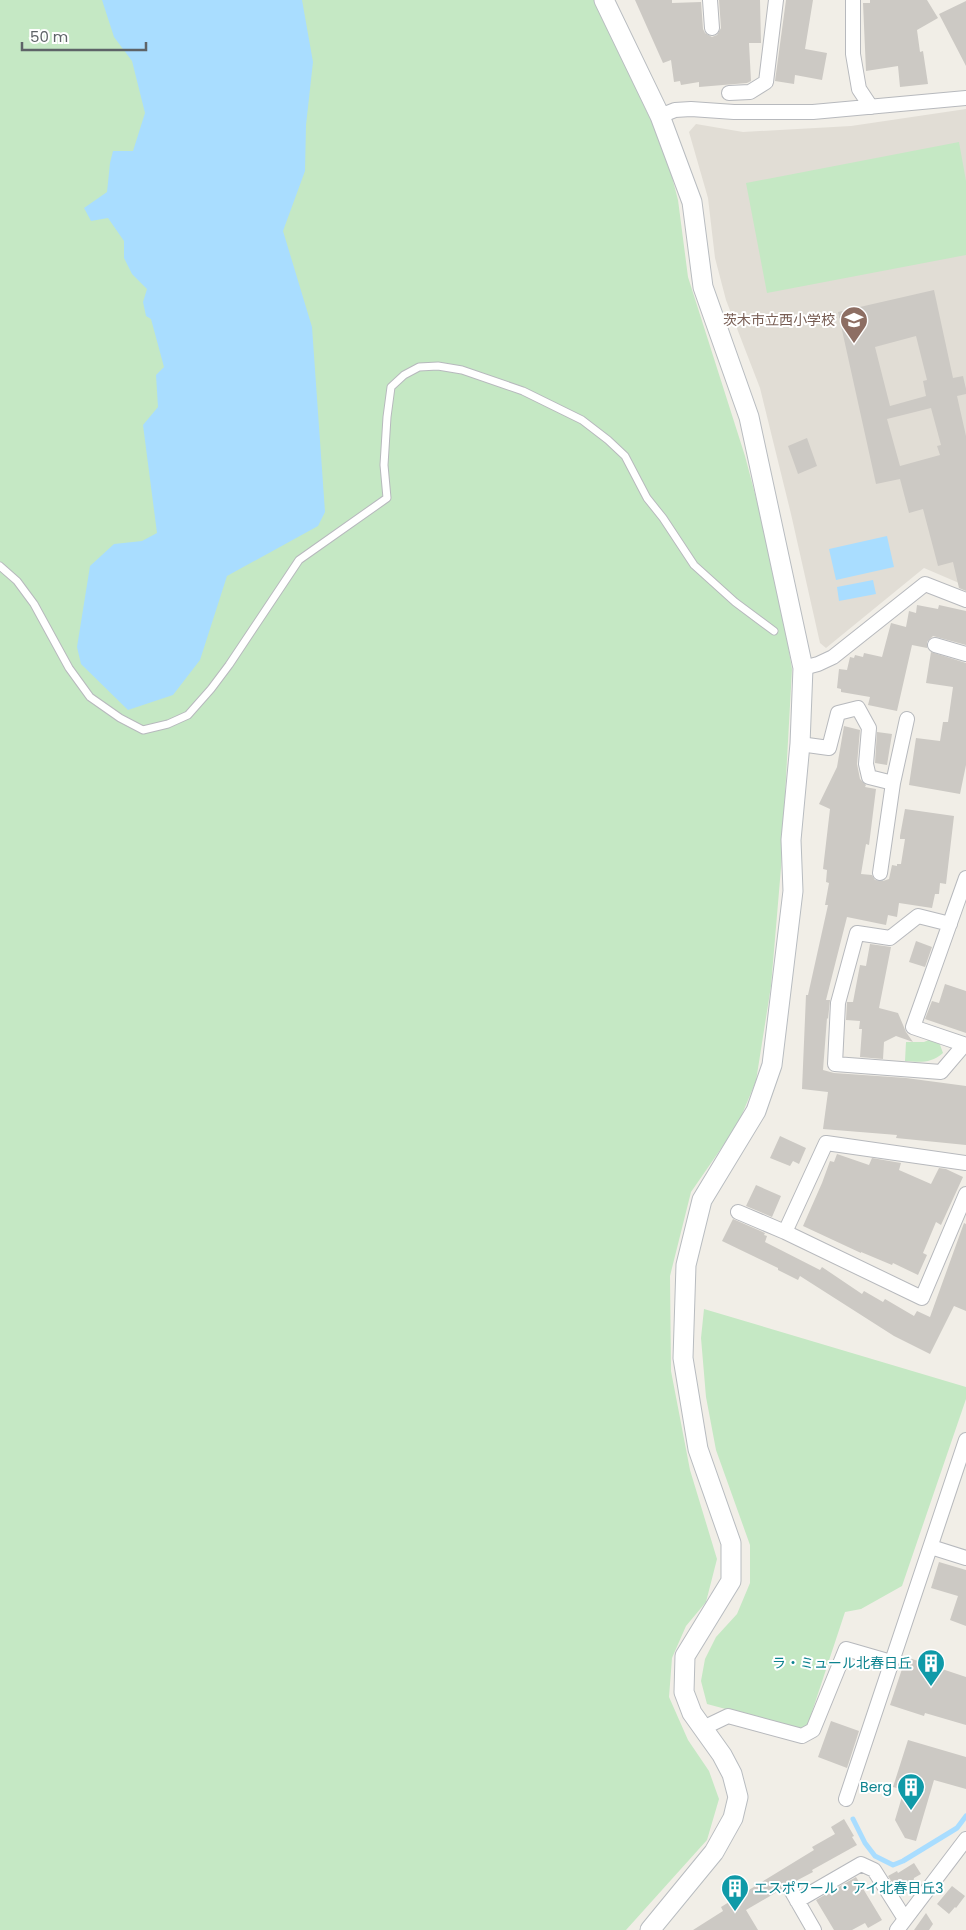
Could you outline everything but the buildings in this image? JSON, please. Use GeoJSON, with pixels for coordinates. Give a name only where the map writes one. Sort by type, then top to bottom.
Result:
{"type":"FeatureCollection","features":[{"type":"Feature","properties":{"kind":"street"},"geometry":{"type":"LineString","coordinates":[[604,0],[660,116],[692,202],[703,287],[749,417],[803,668],[800,744],[791,840],[793,891],[772,1065],[756,1111],[702,1200],[686,1266],[683,1358],[698,1448],[732,1543],[731,1581],[685,1656],[684,1692],[692,1713],[722,1755],[732,1774],[738,1797],[733,1818],[714,1852],[650,1930]]}},
{"type":"Feature","properties":{"kind":"street"},"geometry":{"type":"LineString","coordinates":[[710,0],[712,28]]}},
{"type":"Feature","properties":{"kind":"street"},"geometry":{"type":"LineString","coordinates":[[728,93],[750,92],[766,82],[776,0]]}},
{"type":"Feature","properties":{"kind":"street"},"geometry":{"type":"LineString","coordinates":[[853,0],[853,54],[859,89],[871,107]]}},
{"type":"Feature","properties":{"kind":"street"},"geometry":{"type":"LineString","coordinates":[[660,116],[675,110],[691,109],[734,112],[813,112],[966,98]]}},
{"type":"Feature","properties":{"kind":"street"},"geometry":{"type":"LineString","coordinates":[[803,668],[818,664],[833,656],[925,584],[966,600]]}},
{"type":"Feature","properties":{"kind":"street"},"geometry":{"type":"LineString","coordinates":[[936,645],[966,654]]}},
{"type":"Feature","properties":{"kind":"street"},"geometry":{"type":"LineString","coordinates":[[800,744],[829,748],[838,713],[858,708],[869,728],[866,764],[869,777],[893,782]]}},
{"type":"Feature","properties":{"kind":"street"},"geometry":{"type":"LineString","coordinates":[[880,873],[893,782],[907,719]]}},
{"type":"Feature","properties":{"kind":"street"},"geometry":{"type":"LineString","coordinates":[[950,924],[918,916],[890,938],[857,933],[838,1003],[835,1064],[941,1072],[965,1045],[913,1027],[950,924],[966,878]]}},
{"type":"Feature","properties":{"kind":"street"},"geometry":{"type":"LineString","coordinates":[[785,1232],[826,1143],[966,1163]]}},
{"type":"Feature","properties":{"kind":"street"},"geometry":{"type":"LineString","coordinates":[[738,1212],[785,1232],[922,1298],[966,1194]]}},
{"type":"Feature","properties":{"kind":"street"},"geometry":{"type":"LineString","coordinates":[[846,1799],[966,1440]]}},
{"type":"Feature","properties":{"kind":"street"},"geometry":{"type":"LineString","coordinates":[[930,1547],[966,1558]]}},
{"type":"Feature","properties":{"kind":"street"},"geometry":{"type":"LineString","coordinates":[[703,1728],[728,1716],[802,1736],[813,1730],[846,1649],[891,1662]]}},
{"type":"Feature","properties":{"kind":"street"},"geometry":{"type":"LineString","coordinates":[[814,1930],[794,1895],[861,1864],[874,1870],[901,1925],[966,1839]]}},
{"type":"Feature","properties":{"kind":"lane"},"geometry":{"type":"LineString","coordinates":[[0,566],[18,581],[34,604],[69,668],[90,697],[120,718],[143,730],[168,724],[188,714],[211,689],[299,560],[387,498],[384,464],[391,387],[404,375],[420,368],[438,366],[462,370],[522,391],[582,420],[608,440],[625,456],[647,498],[663,518],[694,565],[734,602],[774,632]]}},
{"type":"Feature","properties":{"kind":"shaded area","name":"茨木市立西小学校"},"geometry":{"type":"Polygon","coordinates":[[[966,109],[966,586],[924,568],[826,648],[820,643],[760,388],[726,300],[715,258],[708,198],[689,132],[696,124],[743,132],[851,126],[966,109]]]}},
{"type":"Feature","properties":{"kind":"green space"},"geometry":{"type":"Polygon","coordinates":[[[0,0],[594,0],[665,150],[678,200],[688,277],[745,456],[775,570],[792,669],[781,868],[771,986],[756,1081],[738,1124],[691,1192],[670,1276],[671,1371],[690,1470],[717,1559],[706,1602],[686,1626],[672,1658],[669,1697],[688,1740],[709,1771],[719,1799],[707,1840],[626,1930],[0,1930],[0,0]]]}},
{"type":"Feature","properties":{"kind":"green space"},"geometry":{"type":"Polygon","coordinates":[[[959,142],[966,181],[966,255],[767,293],[746,183],[959,142]]]}},
{"type":"Feature","properties":{"kind":"green space"},"geometry":{"type":"Polygon","coordinates":[[[929,1040],[939,1042],[943,1053],[929,1061],[905,1061],[906,1042],[924,1042],[929,1040]]]}},
{"type":"Feature","properties":{"kind":"green space"},"geometry":{"type":"Polygon","coordinates":[[[704,1309],[966,1387],[966,1399],[902,1586],[861,1609],[845,1612],[807,1727],[801,1729],[707,1704],[701,1681],[705,1659],[716,1637],[737,1614],[750,1583],[750,1545],[716,1450],[706,1397],[701,1338],[704,1309]]]}},
{"type":"Feature","properties":{"kind":"water"},"geometry":{"type":"Polygon","coordinates":[[[102,0],[302,0],[313,62],[306,125],[305,171],[283,231],[312,327],[325,512],[318,526],[227,576],[200,660],[173,695],[128,710],[81,664],[77,647],[90,566],[114,544],[142,541],[157,533],[143,425],[158,407],[156,375],[164,367],[151,319],[146,316],[143,302],[147,289],[132,274],[124,258],[124,241],[108,218],[91,221],[84,208],[107,192],[113,151],[133,151],[145,113],[132,61],[114,37],[102,0]]]}},
{"type":"Feature","properties":{"kind":"water"},"geometry":{"type":"Polygon","coordinates":[[[887,536],[894,567],[836,580],[829,549],[887,536]]]}},
{"type":"Feature","properties":{"kind":"water"},"geometry":{"type":"Polygon","coordinates":[[[873,580],[876,594],[839,601],[837,587],[873,580]]]}},
{"type":"Feature","properties":{"kind":"waterway"},"geometry":{"type":"LineString","coordinates":[[853,1819],[865,1843],[875,1856],[893,1865],[903,1861],[957,1828],[966,1816]]}},
{"type":"Feature","properties":{"kind":"place","name":"茨木市立西小学校"},"geometry":{"type":"Point","coordinates":[854,344]}},
{"type":"Feature","properties":{"kind":"place","name":"ラ・ミュール北春日丘"},"geometry":{"type":"Point","coordinates":[931,1687]}},
{"type":"Feature","properties":{"kind":"place","name":"Berg"},"geometry":{"type":"Point","coordinates":[911,1811]}},
{"type":"Feature","properties":{"kind":"place","name":"エスポワール・アイ北春日丘3"},"geometry":{"type":"Point","coordinates":[735,1912]}}]}
